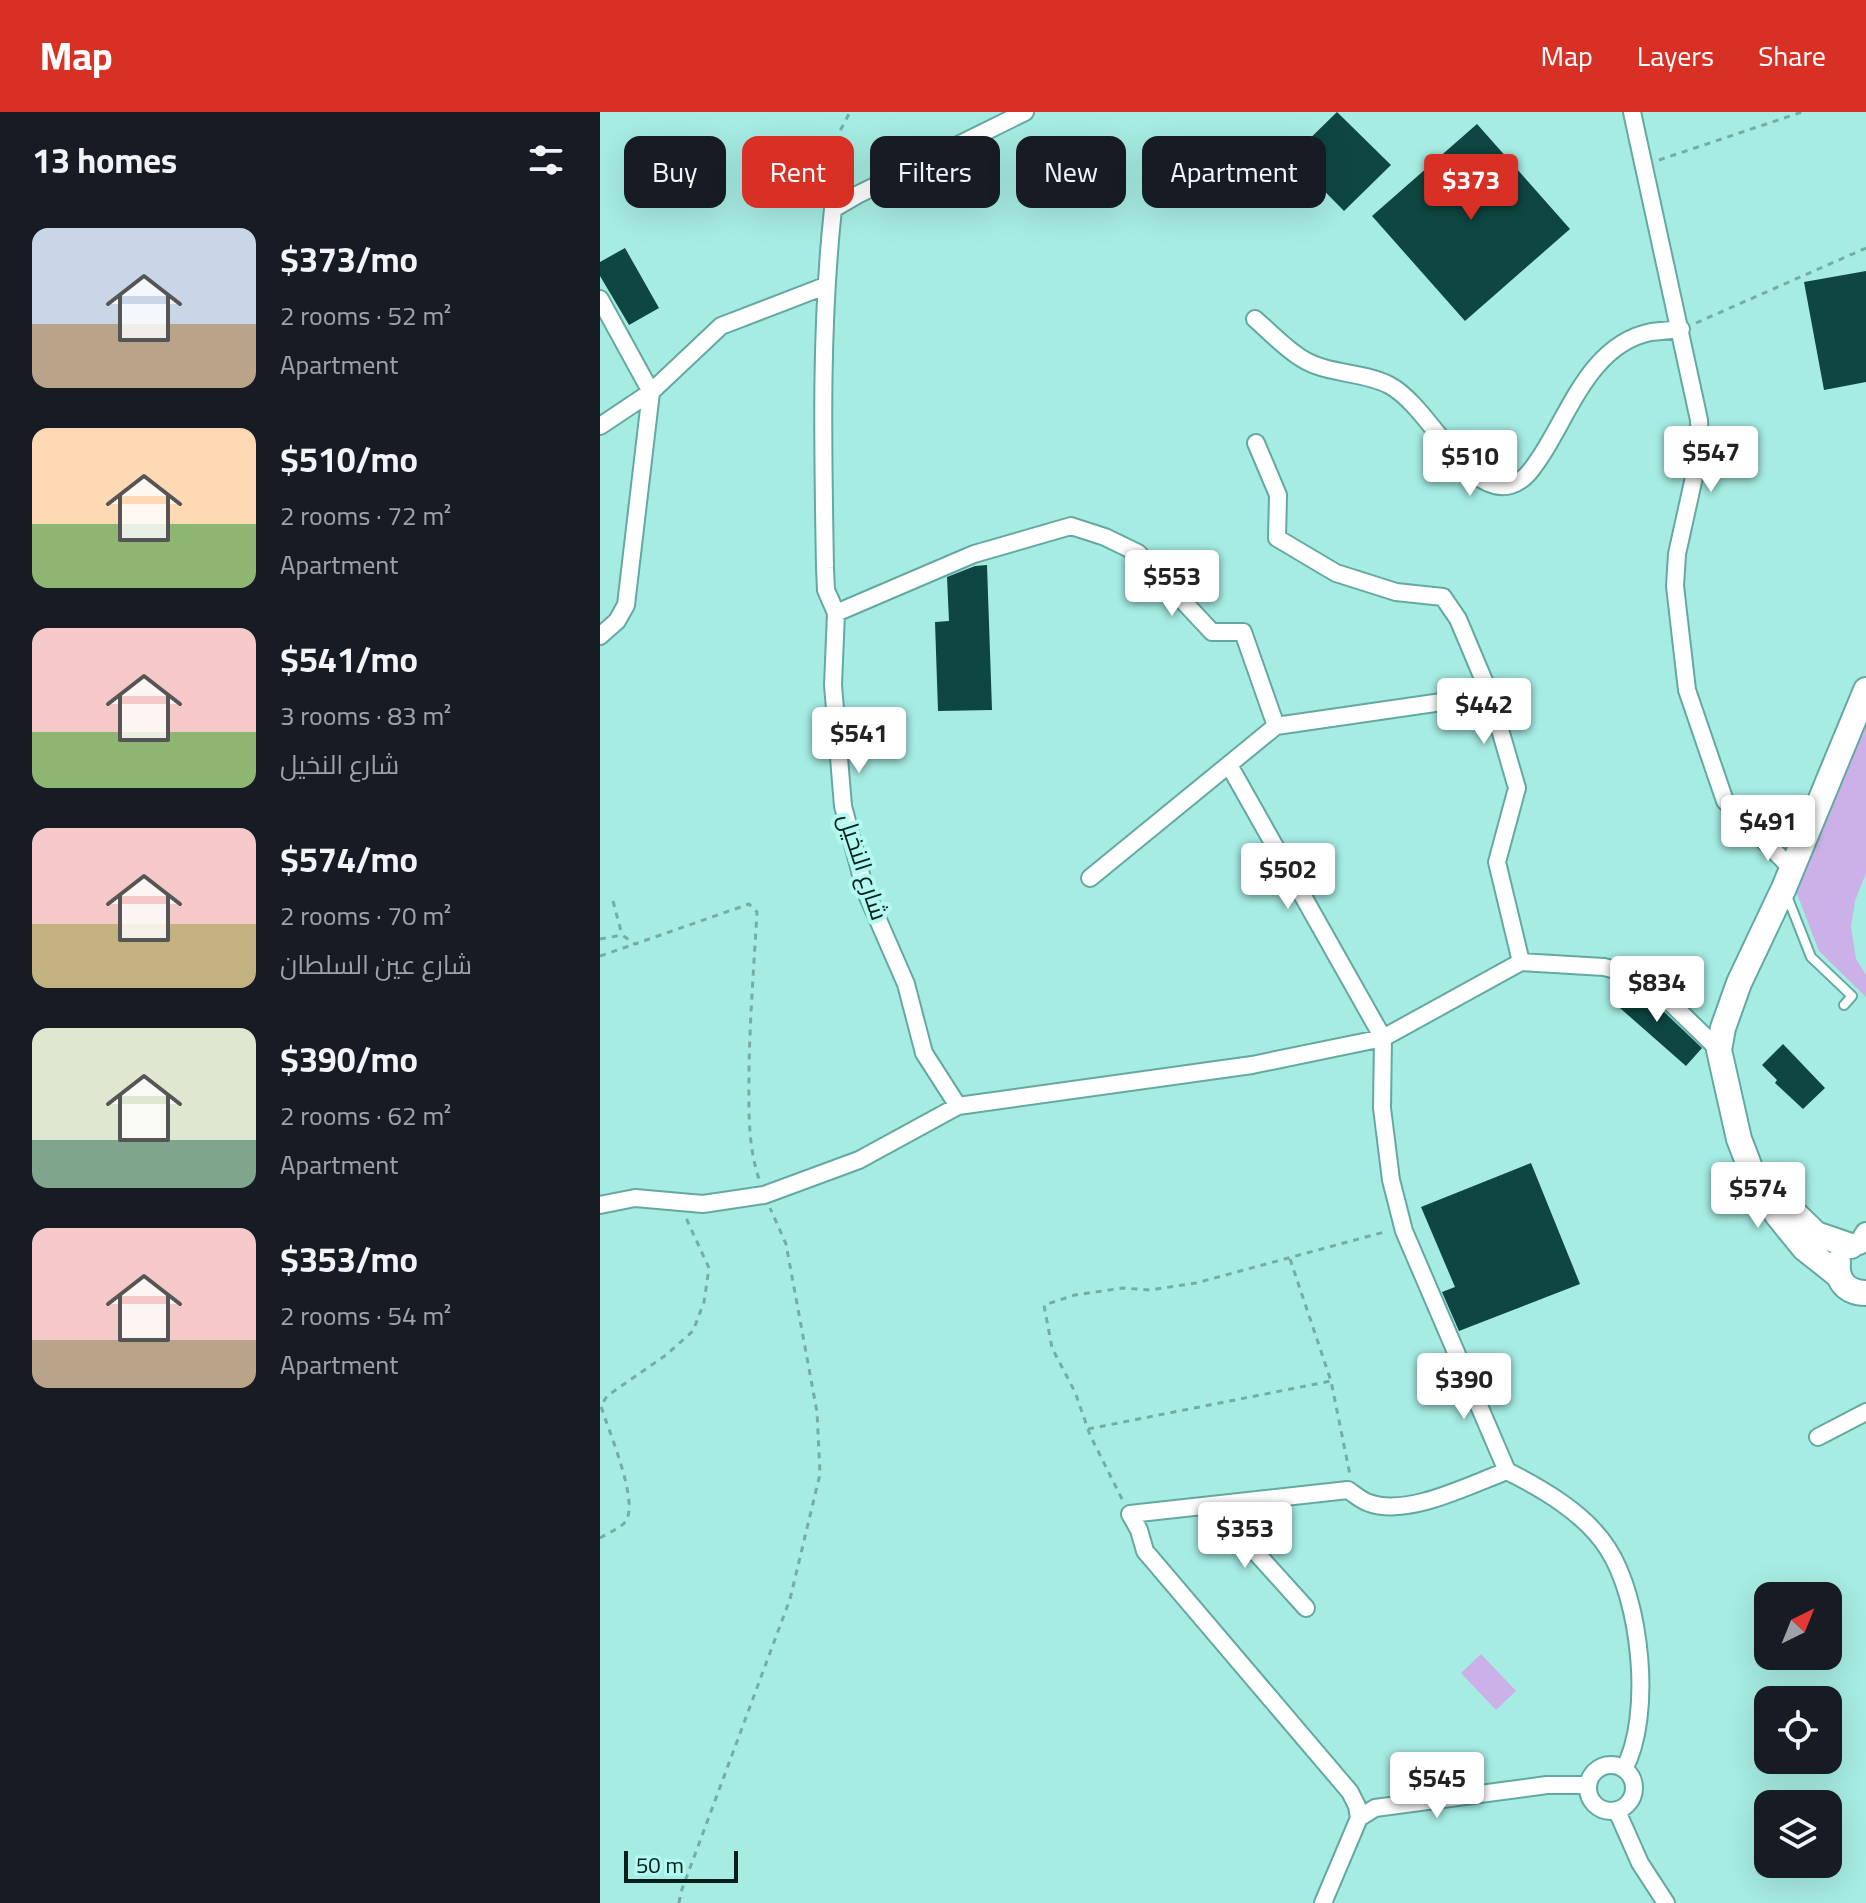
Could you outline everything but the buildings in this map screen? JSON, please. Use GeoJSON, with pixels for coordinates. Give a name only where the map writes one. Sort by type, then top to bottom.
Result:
{"type":"FeatureCollection","features":[{"type":"Feature","properties":{"kind":"main road"},"geometry":{"type":"LineString","coordinates":[[1856,1292],[1804,1248],[1778,1216],[1754,1178],[1739,1139],[1719,1050],[1723,1028],[1739,983],[1788,878],[1866,690]]}},
{"type":"Feature","properties":{"kind":"main road"},"geometry":{"type":"LineString","coordinates":[[1739,1139],[1797,1218],[1816,1234],[1860,1242]]}},
{"type":"Feature","properties":{"kind":"main road"},"geometry":{"type":"LineString","coordinates":[[1856,1292],[1839,1258],[1860,1242]]}},
{"type":"Feature","properties":{"kind":"street"},"geometry":{"type":"LineString","coordinates":[[833,209],[1025,112]]}},
{"type":"Feature","properties":{"kind":"street"},"geometry":{"type":"LineString","coordinates":[[1632,112],[1699,420],[1700,450],[1677,554],[1675,586],[1687,690],[1725,801],[1788,878]]}},
{"type":"Feature","properties":{"kind":"street","name":"شارع النخيل"},"geometry":{"type":"LineString","coordinates":[[833,209],[825,286],[822,387],[825,568],[826,590],[836,613],[833,685],[843,806],[865,890],[906,984],[924,1053],[958,1106]]}},
{"type":"Feature","properties":{"kind":"street"},"geometry":{"type":"LineString","coordinates":[[600,426],[651,392],[721,326],[825,286]]}},
{"type":"Feature","properties":{"kind":"street"},"geometry":{"type":"LineString","coordinates":[[600,299],[651,392],[626,605],[617,621],[600,636]]}},
{"type":"Feature","properties":{"kind":"street"},"geometry":{"type":"LineString","coordinates":[[1255,319],[1302,359],[1389,385],[1412,401],[1433,424],[1465,469],[1482,482],[1498,487],[1512,485],[1525,477],[1560,427],[1582,384],[1602,361],[1620,346],[1648,333],[1681,329]]}},
{"type":"Feature","properties":{"kind":"street"},"geometry":{"type":"LineString","coordinates":[[1256,443],[1278,495],[1277,538],[1336,573],[1396,592],[1443,597],[1458,619],[1490,695],[1517,788],[1497,862],[1521,962]]}},
{"type":"Feature","properties":{"kind":"street"},"geometry":{"type":"LineString","coordinates":[[836,613],[974,554],[1071,526],[1105,537],[1138,553],[1212,632],[1243,632],[1276,726]]}},
{"type":"Feature","properties":{"kind":"street"},"geometry":{"type":"LineString","coordinates":[[1090,878],[1276,726],[1490,695]]}},
{"type":"Feature","properties":{"kind":"street"},"geometry":{"type":"LineString","coordinates":[[1229,765],[1383,1038],[1382,1108],[1391,1180],[1403,1227],[1507,1471],[1530,1482],[1584,1523],[1608,1547],[1620,1570],[1634,1616],[1641,1690],[1634,1751],[1624,1769]]}},
{"type":"Feature","properties":{"kind":"street"},"geometry":{"type":"LineString","coordinates":[[600,1205],[635,1198],[703,1204],[764,1195],[859,1160],[958,1106],[1252,1065],[1383,1038],[1521,962],[1604,967],[1644,977],[1719,1050]]}},
{"type":"Feature","properties":{"kind":"street"},"geometry":{"type":"LineString","coordinates":[[1818,1437],[1866,1412]]}},
{"type":"Feature","properties":{"kind":"street"},"geometry":{"type":"LineString","coordinates":[[1323,1903],[1359,1818],[1357,1806],[1350,1792],[1145,1551],[1130,1514],[1348,1490],[1367,1503],[1390,1507],[1413,1504],[1507,1471]]}},
{"type":"Feature","properties":{"kind":"street"},"geometry":{"type":"LineString","coordinates":[[1213,1505],[1306,1608]]}},
{"type":"Feature","properties":{"kind":"street"},"geometry":{"type":"LineString","coordinates":[[1617,1766],[1624,1769],[1633,1781],[1633,1796],[1624,1808],[1602,1810],[1595,1806],[1587,1793],[1587,1785],[1590,1777],[1601,1767],[1617,1766]]}},
{"type":"Feature","properties":{"kind":"street"},"geometry":{"type":"LineString","coordinates":[[1359,1818],[1375,1808],[1547,1785],[1587,1785]]}},
{"type":"Feature","properties":{"kind":"street"},"geometry":{"type":"LineString","coordinates":[[1617,1811],[1640,1863],[1666,1903]]}},
{"type":"Feature","properties":{"kind":"lane"},"geometry":{"type":"LineString","coordinates":[[1788,878],[1811,957],[1852,996],[1844,1005]]}},
{"type":"Feature","properties":{"kind":"path"},"geometry":{"type":"LineString","coordinates":[[833,209],[841,129],[850,112]]}},
{"type":"Feature","properties":{"kind":"path"},"geometry":{"type":"LineString","coordinates":[[1644,165],[1802,112]]}},
{"type":"Feature","properties":{"kind":"path"},"geometry":{"type":"LineString","coordinates":[[1681,329],[1866,248]]}},
{"type":"Feature","properties":{"kind":"path"},"geometry":{"type":"LineString","coordinates":[[613,901],[622,935],[635,944]]}},
{"type":"Feature","properties":{"kind":"path"},"geometry":{"type":"LineString","coordinates":[[600,956],[749,904],[757,912],[749,1011],[748,1109],[752,1157],[764,1195],[786,1244],[817,1412],[820,1474],[790,1599],[679,1903]]}},
{"type":"Feature","properties":{"kind":"path"},"geometry":{"type":"LineString","coordinates":[[600,939],[622,935]]}},
{"type":"Feature","properties":{"kind":"path"},"geometry":{"type":"LineString","coordinates":[[600,1538],[624,1524],[630,1512],[619,1461],[601,1406],[607,1396],[666,1355],[693,1331],[704,1302],[709,1268],[678,1203]]}},
{"type":"Feature","properties":{"kind":"path"},"geometry":{"type":"LineString","coordinates":[[1130,1514],[1052,1348],[1044,1305],[1075,1295],[1111,1290],[1150,1290],[1196,1283],[1403,1227]]}},
{"type":"Feature","properties":{"kind":"path"},"geometry":{"type":"LineString","coordinates":[[1289,1258],[1331,1381],[1354,1494]]}},
{"type":"Feature","properties":{"kind":"path"},"geometry":{"type":"LineString","coordinates":[[1088,1429],[1331,1381]]}},
{"type":"Feature","properties":{"kind":"shaded area"},"geometry":{"type":"Polygon","coordinates":[[[1866,723],[1866,873],[1855,901],[1851,927],[1856,959],[1866,975],[1866,997],[1819,951],[1794,886],[1866,723]]]}},
{"type":"Feature","properties":{"kind":"shaded area"},"geometry":{"type":"Polygon","coordinates":[[[1481,1654],[1516,1691],[1496,1710],[1461,1673],[1481,1654]]]}}]}
